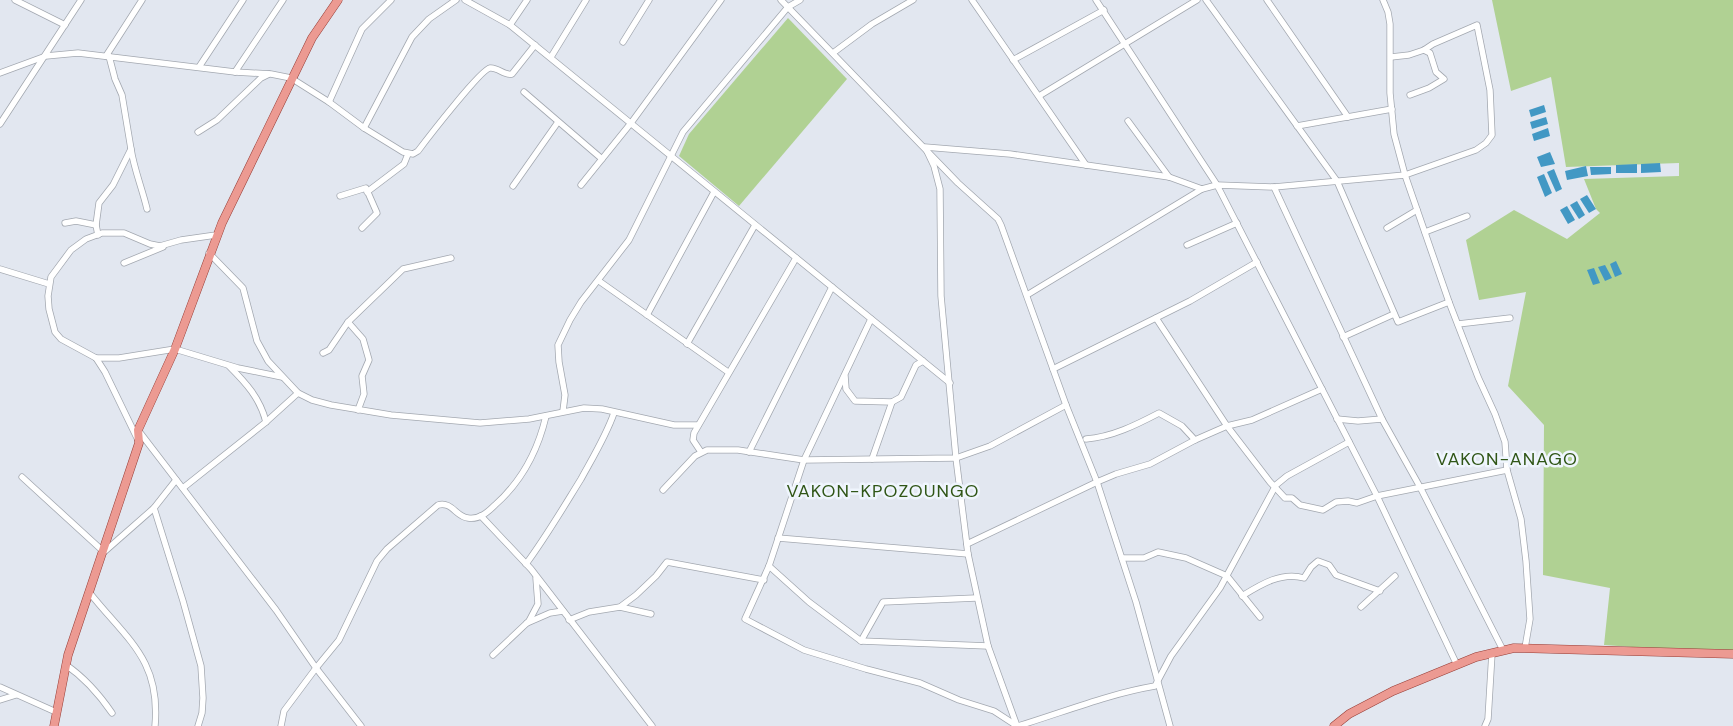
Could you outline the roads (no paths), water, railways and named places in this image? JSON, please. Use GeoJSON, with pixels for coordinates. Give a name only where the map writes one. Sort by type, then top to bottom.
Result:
{"type":"FeatureCollection","features":[{"type":"Feature","properties":{"kind":"main road"},"geometry":{"type":"LineString","coordinates":[[54,726],[66,665],[139,443],[138,430],[175,349],[216,235],[291,78],[312,38],[338,0]]}},
{"type":"Feature","properties":{"kind":"main road"},"geometry":{"type":"LineString","coordinates":[[1334,726],[1349,714],[1376,699],[1457,665],[1492,652],[1503,650],[1525,648],[1733,654]]}},
{"type":"Feature","properties":{"kind":"street"},"geometry":{"type":"LineString","coordinates":[[15,0],[65,25]]}},
{"type":"Feature","properties":{"kind":"street"},"geometry":{"type":"LineString","coordinates":[[0,124],[82,0]]}},
{"type":"Feature","properties":{"kind":"street"},"geometry":{"type":"LineString","coordinates":[[107,56],[142,0]]}},
{"type":"Feature","properties":{"kind":"street"},"geometry":{"type":"LineString","coordinates":[[199,67],[243,0]]}},
{"type":"Feature","properties":{"kind":"street"},"geometry":{"type":"LineString","coordinates":[[235,72],[283,0]]}},
{"type":"Feature","properties":{"kind":"street"},"geometry":{"type":"LineString","coordinates":[[329,102],[362,29],[391,0]]}},
{"type":"Feature","properties":{"kind":"street"},"geometry":{"type":"LineString","coordinates":[[364,128],[412,37],[429,19],[456,0]]}},
{"type":"Feature","properties":{"kind":"street"},"geometry":{"type":"LineString","coordinates":[[465,0],[510,25],[551,57],[950,383]]}},
{"type":"Feature","properties":{"kind":"street"},"geometry":{"type":"LineString","coordinates":[[510,25],[528,0]]}},
{"type":"Feature","properties":{"kind":"street"},"geometry":{"type":"LineString","coordinates":[[551,57],[586,0]]}},
{"type":"Feature","properties":{"kind":"street"},"geometry":{"type":"LineString","coordinates":[[623,42],[649,0]]}},
{"type":"Feature","properties":{"kind":"street"},"geometry":{"type":"LineString","coordinates":[[581,185],[631,123],[720,0]]}},
{"type":"Feature","properties":{"kind":"street"},"geometry":{"type":"LineString","coordinates":[[781,0],[958,183],[998,219],[1066,405],[1097,482],[1136,602],[1170,726]]}},
{"type":"Feature","properties":{"kind":"street"},"geometry":{"type":"LineString","coordinates":[[563,411],[565,395],[558,345],[581,302],[629,240],[683,132],[788,7],[800,0]]}},
{"type":"Feature","properties":{"kind":"street"},"geometry":{"type":"LineString","coordinates":[[833,53],[872,24],[913,0]]}},
{"type":"Feature","properties":{"kind":"street"},"geometry":{"type":"LineString","coordinates":[[972,0],[1086,165]]}},
{"type":"Feature","properties":{"kind":"street"},"geometry":{"type":"LineString","coordinates":[[1096,0],[1217,185],[1377,496],[1457,665]]}},
{"type":"Feature","properties":{"kind":"street"},"geometry":{"type":"LineString","coordinates":[[1039,96],[1197,0]]}},
{"type":"Feature","properties":{"kind":"street"},"geometry":{"type":"LineString","coordinates":[[1206,0],[1337,181],[1398,322],[1449,302]]}},
{"type":"Feature","properties":{"kind":"street"},"geometry":{"type":"LineString","coordinates":[[1267,0],[1348,117]]}},
{"type":"Feature","properties":{"kind":"street"},"geometry":{"type":"LineString","coordinates":[[1383,0],[1390,24],[1390,93],[1394,134],[1404,175],[1449,302],[1505,442],[1507,470],[1521,520],[1526,561],[1530,619],[1525,648]]}},
{"type":"Feature","properties":{"kind":"street"},"geometry":{"type":"LineString","coordinates":[[1013,60],[1104,10]]}},
{"type":"Feature","properties":{"kind":"street"},"geometry":{"type":"LineString","coordinates":[[1027,295],[1202,189],[1217,185],[1274,187],[1404,175],[1476,150],[1486,143],[1492,135],[1490,90],[1477,25],[1433,44],[1424,50],[1409,55],[1391,57]]}},
{"type":"Feature","properties":{"kind":"street"},"geometry":{"type":"LineString","coordinates":[[0,73],[46,56],[78,53],[235,72],[271,74],[291,78],[329,102],[364,128],[408,154],[413,154],[418,151],[486,69],[493,68],[508,75],[512,74],[535,45]]}},
{"type":"Feature","properties":{"kind":"street"},"geometry":{"type":"LineString","coordinates":[[1410,95],[1429,88],[1444,79],[1436,72],[1430,53],[1424,50]]}},
{"type":"Feature","properties":{"kind":"street"},"geometry":{"type":"LineString","coordinates":[[107,56],[122,95],[133,166],[147,208]]}},
{"type":"Feature","properties":{"kind":"street"},"geometry":{"type":"LineString","coordinates":[[198,132],[217,120],[261,78],[271,74]]}},
{"type":"Feature","properties":{"kind":"street"},"geometry":{"type":"LineString","coordinates":[[524,92],[602,159]]}},
{"type":"Feature","properties":{"kind":"street"},"geometry":{"type":"LineString","coordinates":[[1297,126],[1392,109]]}},
{"type":"Feature","properties":{"kind":"street"},"geometry":{"type":"LineString","coordinates":[[1128,121],[1169,177]]}},
{"type":"Feature","properties":{"kind":"street"},"geometry":{"type":"LineString","coordinates":[[513,186],[558,122]]}},
{"type":"Feature","properties":{"kind":"street"},"geometry":{"type":"LineString","coordinates":[[925,147],[1010,154],[1169,177],[1202,189]]}},
{"type":"Feature","properties":{"kind":"street"},"geometry":{"type":"LineString","coordinates":[[925,147],[934,166],[940,189],[941,296],[956,458],[968,554],[976,598],[988,646],[1003,691],[1018,726]]}},
{"type":"Feature","properties":{"kind":"street"},"geometry":{"type":"LineString","coordinates":[[98,235],[96,225],[99,203],[113,184],[131,149]]}},
{"type":"Feature","properties":{"kind":"street"},"geometry":{"type":"LineString","coordinates":[[367,192],[404,164],[408,154]]}},
{"type":"Feature","properties":{"kind":"street"},"geometry":{"type":"LineString","coordinates":[[1274,187],[1382,419],[1420,487],[1503,650]]}},
{"type":"Feature","properties":{"kind":"street"},"geometry":{"type":"LineString","coordinates":[[340,196],[366,188],[377,213],[362,228]]}},
{"type":"Feature","properties":{"kind":"street"},"geometry":{"type":"LineString","coordinates":[[647,316],[714,192]]}},
{"type":"Feature","properties":{"kind":"street"},"geometry":{"type":"LineString","coordinates":[[1387,228],[1417,210]]}},
{"type":"Feature","properties":{"kind":"street"},"geometry":{"type":"LineString","coordinates":[[1425,232],[1467,216]]}},
{"type":"Feature","properties":{"kind":"street"},"geometry":{"type":"LineString","coordinates":[[65,223],[76,221],[96,225]]}},
{"type":"Feature","properties":{"kind":"street"},"geometry":{"type":"LineString","coordinates":[[1187,245],[1237,223]]}},
{"type":"Feature","properties":{"kind":"street"},"geometry":{"type":"LineString","coordinates":[[687,344],[755,225]]}},
{"type":"Feature","properties":{"kind":"street"},"geometry":{"type":"LineString","coordinates":[[216,235],[155,245],[124,233],[116,232],[86,239],[71,250],[55,270],[49,284],[49,309],[55,332],[61,339],[96,358],[119,358],[175,349],[228,365],[282,377]]}},
{"type":"Feature","properties":{"kind":"street"},"geometry":{"type":"LineString","coordinates":[[124,263],[182,240]]}},
{"type":"Feature","properties":{"kind":"street"},"geometry":{"type":"LineString","coordinates":[[209,253],[243,288],[260,347],[268,361],[298,393],[312,400],[390,415],[480,423],[504,422],[589,408],[602,409],[674,425],[698,425]]}},
{"type":"Feature","properties":{"kind":"street"},"geometry":{"type":"LineString","coordinates":[[323,353],[329,350],[348,322],[403,268],[451,258]]}},
{"type":"Feature","properties":{"kind":"street"},"geometry":{"type":"LineString","coordinates":[[700,452],[693,440],[694,433],[796,258]]}},
{"type":"Feature","properties":{"kind":"street"},"geometry":{"type":"LineString","coordinates":[[1053,369],[1190,301],[1257,262]]}},
{"type":"Feature","properties":{"kind":"street"},"geometry":{"type":"LineString","coordinates":[[0,269],[49,284]]}},
{"type":"Feature","properties":{"kind":"street"},"geometry":{"type":"LineString","coordinates":[[598,281],[728,372]]}},
{"type":"Feature","properties":{"kind":"street"},"geometry":{"type":"LineString","coordinates":[[749,452],[832,287]]}},
{"type":"Feature","properties":{"kind":"street"},"geometry":{"type":"LineString","coordinates":[[1344,337],[1394,314]]}},
{"type":"Feature","properties":{"kind":"street"},"geometry":{"type":"LineString","coordinates":[[1156,318],[1227,426],[1285,498],[1292,498],[1300,505],[1324,510],[1336,502],[1357,502],[1377,496],[1507,470]]}},
{"type":"Feature","properties":{"kind":"street"},"geometry":{"type":"LineString","coordinates":[[1458,324],[1510,318]]}},
{"type":"Feature","properties":{"kind":"street"},"geometry":{"type":"LineString","coordinates":[[871,319],[804,460],[764,580],[745,620],[804,650],[920,683],[959,700],[994,711],[1018,726]]}},
{"type":"Feature","properties":{"kind":"street"},"geometry":{"type":"LineString","coordinates":[[348,322],[363,339],[369,360],[362,376],[364,394],[358,410]]}},
{"type":"Feature","properties":{"kind":"street"},"geometry":{"type":"LineString","coordinates":[[96,358],[105,372],[139,443]]}},
{"type":"Feature","properties":{"kind":"street"},"geometry":{"type":"LineString","coordinates":[[845,373],[846,389],[854,401],[892,402],[901,397],[916,365],[923,361]]}},
{"type":"Feature","properties":{"kind":"street"},"geometry":{"type":"LineString","coordinates":[[228,365],[253,391],[263,409],[266,422]]}},
{"type":"Feature","properties":{"kind":"street"},"geometry":{"type":"LineString","coordinates":[[967,544],[1097,482],[1150,464],[1195,440],[1227,426],[1252,420],[1322,389]]}},
{"type":"Feature","properties":{"kind":"street"},"geometry":{"type":"LineString","coordinates":[[183,488],[266,422],[298,393]]}},
{"type":"Feature","properties":{"kind":"street"},"geometry":{"type":"LineString","coordinates":[[872,459],[892,402]]}},
{"type":"Feature","properties":{"kind":"street"},"geometry":{"type":"LineString","coordinates":[[663,490],[686,464],[700,452],[725,450],[804,460],[956,458],[990,446],[1066,405]]}},
{"type":"Feature","properties":{"kind":"street"},"geometry":{"type":"LineString","coordinates":[[526,564],[554,524],[608,431],[614,413]]}},
{"type":"Feature","properties":{"kind":"street"},"geometry":{"type":"LineString","coordinates":[[1086,439],[1100,438],[1136,425],[1159,413],[1182,426],[1195,440]]}},
{"type":"Feature","properties":{"kind":"street"},"geometry":{"type":"LineString","coordinates":[[280,726],[284,711],[339,640],[373,569],[387,549],[438,505],[447,505],[468,518],[481,516],[497,503],[520,477],[541,435],[546,416]]}},
{"type":"Feature","properties":{"kind":"street"},"geometry":{"type":"LineString","coordinates":[[1337,419],[1358,421],[1382,419]]}},
{"type":"Feature","properties":{"kind":"street"},"geometry":{"type":"LineString","coordinates":[[138,430],[276,610],[316,668],[361,726]]}},
{"type":"Feature","properties":{"kind":"street"},"geometry":{"type":"LineString","coordinates":[[1018,726],[1077,706],[1137,689],[1155,686],[1159,682],[1171,656],[1220,588],[1275,487],[1287,476],[1349,442]]}},
{"type":"Feature","properties":{"kind":"street"},"geometry":{"type":"LineString","coordinates":[[22,477],[104,552],[154,508],[176,480]]}},
{"type":"Feature","properties":{"kind":"street"},"geometry":{"type":"LineString","coordinates":[[154,508],[201,666],[203,698],[202,713],[198,726]]}},
{"type":"Feature","properties":{"kind":"street"},"geometry":{"type":"LineString","coordinates":[[481,516],[536,576],[652,726]]}},
{"type":"Feature","properties":{"kind":"street"},"geometry":{"type":"LineString","coordinates":[[778,538],[968,554]]}},
{"type":"Feature","properties":{"kind":"street"},"geometry":{"type":"LineString","coordinates":[[1122,558],[1144,558],[1158,552],[1186,558],[1227,576],[1260,616]]}},
{"type":"Feature","properties":{"kind":"street"},"geometry":{"type":"LineString","coordinates":[[1242,596],[1268,580],[1297,576],[1304,578],[1311,567],[1318,561],[1329,565],[1336,575],[1380,591]]}},
{"type":"Feature","properties":{"kind":"street"},"geometry":{"type":"LineString","coordinates":[[620,607],[656,576],[667,562],[764,580]]}},
{"type":"Feature","properties":{"kind":"street"},"geometry":{"type":"LineString","coordinates":[[769,566],[809,602],[861,641],[988,646]]}},
{"type":"Feature","properties":{"kind":"street"},"geometry":{"type":"LineString","coordinates":[[493,655],[526,624],[538,604],[536,576]]}},
{"type":"Feature","properties":{"kind":"street"},"geometry":{"type":"LineString","coordinates":[[1361,607],[1395,576]]}},
{"type":"Feature","properties":{"kind":"street"},"geometry":{"type":"LineString","coordinates":[[89,592],[136,648],[148,668],[154,686],[156,726]]}},
{"type":"Feature","properties":{"kind":"street"},"geometry":{"type":"LineString","coordinates":[[861,641],[883,602],[976,598]]}},
{"type":"Feature","properties":{"kind":"street"},"geometry":{"type":"LineString","coordinates":[[569,620],[589,612],[620,607],[651,614]]}},
{"type":"Feature","properties":{"kind":"street"},"geometry":{"type":"LineString","coordinates":[[526,624],[550,613],[562,611]]}},
{"type":"Feature","properties":{"kind":"street"},"geometry":{"type":"LineString","coordinates":[[1485,726],[1488,719],[1492,652]]}},
{"type":"Feature","properties":{"kind":"street"},"geometry":{"type":"LineString","coordinates":[[66,665],[89,683],[112,713]]}},
{"type":"Feature","properties":{"kind":"street"},"geometry":{"type":"LineString","coordinates":[[0,687],[56,712]]}},
{"type":"Feature","properties":{"kind":"street"},"geometry":{"type":"LineString","coordinates":[[0,700],[16,694]]}},
{"type":"Feature","properties":{"kind":"water"},"geometry":{"type":"Polygon","coordinates":[[[1544,105],[1546,112],[1531,117],[1529,110],[1544,105]]]}},
{"type":"Feature","properties":{"kind":"water"},"geometry":{"type":"Polygon","coordinates":[[[1546,117],[1548,124],[1532,129],[1530,122],[1546,117]]]}},
{"type":"Feature","properties":{"kind":"water"},"geometry":{"type":"Polygon","coordinates":[[[1548,128],[1550,136],[1534,141],[1532,134],[1548,128]]]}},
{"type":"Feature","properties":{"kind":"water"},"geometry":{"type":"Polygon","coordinates":[[[1550,152],[1555,164],[1541,167],[1537,157],[1550,152]]]}},
{"type":"Feature","properties":{"kind":"water"},"geometry":{"type":"Polygon","coordinates":[[[1660,163],[1661,172],[1641,173],[1641,164],[1660,163]]]}},
{"type":"Feature","properties":{"kind":"water"},"geometry":{"type":"Polygon","coordinates":[[[1637,164],[1637,173],[1616,173],[1616,165],[1637,164]]]}},
{"type":"Feature","properties":{"kind":"water"},"geometry":{"type":"Polygon","coordinates":[[[1586,166],[1588,176],[1567,180],[1565,171],[1586,166]]]}},
{"type":"Feature","properties":{"kind":"water"},"geometry":{"type":"Polygon","coordinates":[[[1590,167],[1611,167],[1611,174],[1591,175],[1590,167]]]}},
{"type":"Feature","properties":{"kind":"water"},"geometry":{"type":"Polygon","coordinates":[[[1554,169],[1562,189],[1556,192],[1547,172],[1554,169]]]}},
{"type":"Feature","properties":{"kind":"water"},"geometry":{"type":"Polygon","coordinates":[[[1544,174],[1552,193],[1545,197],[1537,177],[1544,174]]]}},
{"type":"Feature","properties":{"kind":"water"},"geometry":{"type":"Polygon","coordinates":[[[1587,195],[1596,209],[1589,213],[1580,199],[1587,195]]]}},
{"type":"Feature","properties":{"kind":"water"},"geometry":{"type":"Polygon","coordinates":[[[1577,201],[1585,215],[1579,219],[1570,205],[1577,201]]]}},
{"type":"Feature","properties":{"kind":"water"},"geometry":{"type":"Polygon","coordinates":[[[1567,206],[1575,220],[1568,224],[1560,210],[1567,206]]]}},
{"type":"Feature","properties":{"kind":"water"},"geometry":{"type":"Polygon","coordinates":[[[1616,261],[1622,274],[1615,277],[1610,264],[1616,261]]]}},
{"type":"Feature","properties":{"kind":"water"},"geometry":{"type":"Polygon","coordinates":[[[1605,265],[1612,278],[1605,281],[1598,267],[1605,265]]]}},
{"type":"Feature","properties":{"kind":"water"},"geometry":{"type":"Polygon","coordinates":[[[1594,268],[1600,283],[1593,285],[1587,270],[1594,268]]]}},
{"type":"Feature","properties":{"kind":"district","name":"VAKON-ANAGO"},"geometry":{"type":"Point","coordinates":[1507,459]}},
{"type":"Feature","properties":{"kind":"district","name":"VAKON-KPOZOUNGO"},"geometry":{"type":"Point","coordinates":[883,491]}}]}
